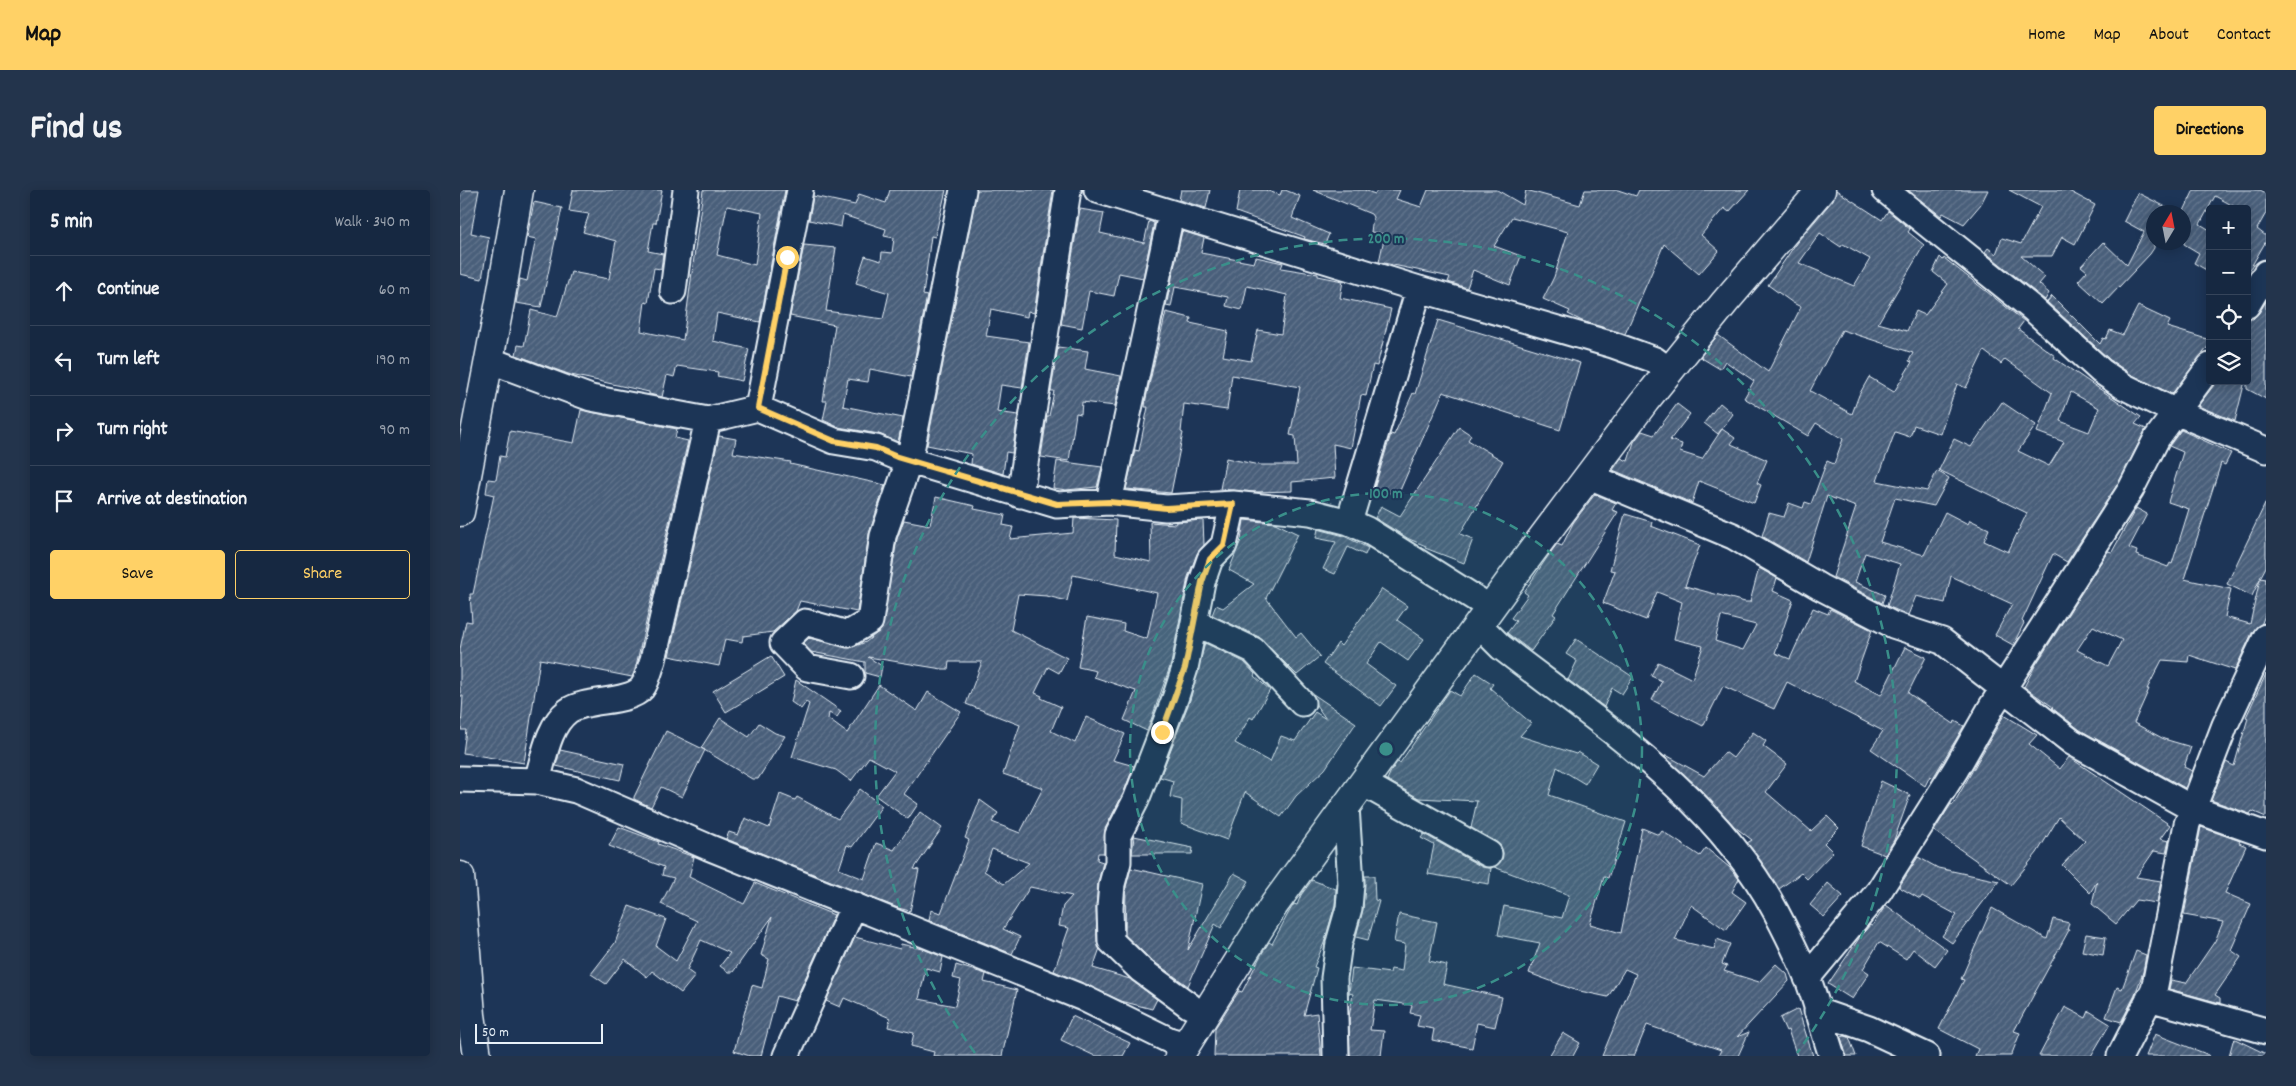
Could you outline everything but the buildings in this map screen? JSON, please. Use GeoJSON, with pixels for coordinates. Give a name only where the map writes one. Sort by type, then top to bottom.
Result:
{"type":"FeatureCollection","features":[{"type":"Feature","properties":{"kind":"main road"},"geometry":{"type":"LineString","coordinates":[[460,512],[518,190]]}},
{"type":"Feature","properties":{"kind":"main road"},"geometry":{"type":"LineString","coordinates":[[1174,1049],[1363,783],[1478,613],[1747,250],[1802,190]]}},
{"type":"Feature","properties":{"kind":"main road"},"geometry":{"type":"LineString","coordinates":[[1174,1049],[1190,1006],[1351,773],[1589,476],[1662,366],[1725,302],[1821,190]]}},
{"type":"Feature","properties":{"kind":"main road"},"geometry":{"type":"LineString","coordinates":[[460,876],[471,1015],[477,1056]]}},
{"type":"Feature","properties":{"kind":"street"},"geometry":{"type":"LineString","coordinates":[[673,291],[686,190]]}},
{"type":"Feature","properties":{"kind":"street"},"geometry":{"type":"LineString","coordinates":[[758,408],[800,190]]}},
{"type":"Feature","properties":{"kind":"street"},"geometry":{"type":"LineString","coordinates":[[851,676],[807,668],[783,643],[805,622],[848,634],[870,621],[883,536],[909,461],[963,190]]}},
{"type":"Feature","properties":{"kind":"street"},"geometry":{"type":"LineString","coordinates":[[1020,495],[1068,190]]}},
{"type":"Feature","properties":{"kind":"street"},"geometry":{"type":"LineString","coordinates":[[1097,190],[1164,205],[1419,289],[1613,345],[1662,366]]}},
{"type":"Feature","properties":{"kind":"street"},"geometry":{"type":"LineString","coordinates":[[1885,190],[2033,308],[2101,371],[2123,386],[2176,412],[2266,450]]}},
{"type":"Feature","properties":{"kind":"street"},"geometry":{"type":"LineString","coordinates":[[1109,502],[1164,205]]}},
{"type":"Feature","properties":{"kind":"street"},"geometry":{"type":"LineString","coordinates":[[2251,298],[2266,273]]}},
{"type":"Feature","properties":{"kind":"street"},"geometry":{"type":"LineString","coordinates":[[1349,522],[1419,289]]}},
{"type":"Feature","properties":{"kind":"street"},"geometry":{"type":"LineString","coordinates":[[488,360],[591,398],[708,420],[758,408],[834,441],[876,448],[909,461],[1020,495],[1057,504],[1109,502],[1166,508],[1233,504],[1310,512],[1349,522],[1368,530],[1478,613],[1501,646],[1649,761],[1696,806],[1732,846],[1775,911],[1808,978],[1832,1056]]}},
{"type":"Feature","properties":{"kind":"street"},"geometry":{"type":"LineString","coordinates":[[1808,978],[1879,891],[2003,689],[2131,489],[2157,438],[2206,371]]}},
{"type":"Feature","properties":{"kind":"street"},"geometry":{"type":"LineString","coordinates":[[537,781],[550,735],[569,710],[588,703],[633,694],[642,688],[653,660],[708,420]]}},
{"type":"Feature","properties":{"kind":"street"},"geometry":{"type":"LineString","coordinates":[[1589,476],[1733,536],[1820,587],[1893,625],[1942,641],[2072,742],[2193,809],[2266,835]]}},
{"type":"Feature","properties":{"kind":"street"},"geometry":{"type":"LineString","coordinates":[[1190,1006],[1141,970],[1111,941],[1110,908],[1112,884],[1118,862],[1118,836],[1136,800],[1176,696],[1185,668],[1202,582],[1210,559],[1224,545],[1233,504]]}},
{"type":"Feature","properties":{"kind":"street"},"geometry":{"type":"LineString","coordinates":[[1194,622],[1253,650],[1302,703]]}},
{"type":"Feature","properties":{"kind":"street"},"geometry":{"type":"LineString","coordinates":[[2120,1056],[2154,990],[2173,884],[2187,824],[2225,725],[2266,637]]}},
{"type":"Feature","properties":{"kind":"street"},"geometry":{"type":"LineString","coordinates":[[460,779],[537,781],[584,794],[708,847],[1083,998],[1174,1049]]}},
{"type":"Feature","properties":{"kind":"street"},"geometry":{"type":"LineString","coordinates":[[1363,783],[1489,854]]}},
{"type":"Feature","properties":{"kind":"street"},"geometry":{"type":"LineString","coordinates":[[1336,1056],[1334,978],[1339,943],[1349,908],[1351,884],[1346,806]]}},
{"type":"Feature","properties":{"kind":"street"},"geometry":{"type":"LineString","coordinates":[[786,1056],[854,905]]}},
{"type":"Feature","properties":{"kind":"street"},"geometry":{"type":"LineString","coordinates":[[2149,998],[2266,1031]]}},
{"type":"Feature","properties":{"kind":"street"},"geometry":{"type":"LineString","coordinates":[[1817,1011],[1868,1029],[1927,1056]]}},
{"type":"Feature","properties":{"kind":"route"},"geometry":{"type":"LineString","coordinates":[[787,257],[758,408],[834,441],[876,448],[897,457],[1020,495],[1057,504],[1081,505],[1109,502],[1166,508],[1205,504],[1233,504],[1224,545],[1210,559],[1202,582],[1185,668],[1162,732]]}}]}
